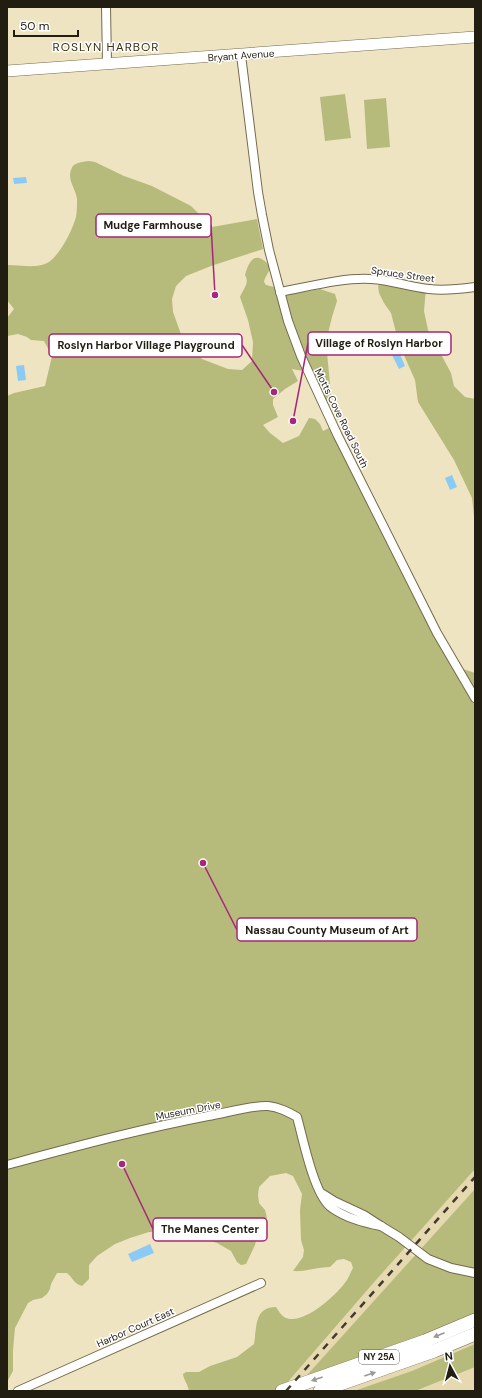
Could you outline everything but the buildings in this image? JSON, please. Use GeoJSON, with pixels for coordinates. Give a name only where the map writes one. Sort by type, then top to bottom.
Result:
{"type":"FeatureCollection","features":[{"type":"Feature","properties":{"kind":"main road","name":"Bryant Avenue"},"geometry":{"type":"LineString","coordinates":[[7,71],[475,37]]}},
{"type":"Feature","properties":{"kind":"main road","name":"NY 25A"},"geometry":{"type":"LineString","coordinates":[[282,1391],[425,1341],[475,1320]]}},
{"type":"Feature","properties":{"kind":"main road","name":"NY 25A"},"geometry":{"type":"LineString","coordinates":[[320,1391],[434,1351],[475,1334]]}},
{"type":"Feature","properties":{"kind":"street"},"geometry":{"type":"LineString","coordinates":[[106,7],[108,63]]}},
{"type":"Feature","properties":{"kind":"street","name":"Motts Cove Road South"},"geometry":{"type":"LineString","coordinates":[[241,55],[258,192],[269,250],[288,321],[301,356],[338,436],[437,633],[475,698]]}},
{"type":"Feature","properties":{"kind":"street","name":"Spruce Street"},"geometry":{"type":"LineString","coordinates":[[280,292],[349,280],[370,278],[430,289],[458,289],[475,287]]}},
{"type":"Feature","properties":{"kind":"street","name":"Museum Drive"},"geometry":{"type":"LineString","coordinates":[[7,1165],[168,1124],[269,1106],[286,1111],[297,1117],[314,1178],[320,1192],[334,1201],[364,1215],[399,1237],[428,1259],[451,1268],[475,1273]]}},
{"type":"Feature","properties":{"kind":"street","name":"Harbor Court East"},"geometry":{"type":"LineString","coordinates":[[18,1391],[260,1283]]}},
{"type":"Feature","properties":{"kind":"shaded area"},"geometry":{"type":"Polygon","coordinates":[[[475,1169],[475,1189],[422,1248],[412,1239],[475,1169]]]}},
{"type":"Feature","properties":{"kind":"shaded area"},"geometry":{"type":"Polygon","coordinates":[[[403,1249],[414,1258],[308,1374],[290,1380],[403,1249]]]}},
{"type":"Feature","properties":{"kind":"shaded area"},"geometry":{"type":"Polygon","coordinates":[[[475,1334],[475,1391],[334,1391],[475,1334]]]}},
{"type":"Feature","properties":{"kind":"green space"},"geometry":{"type":"Polygon","coordinates":[[[345,94],[351,138],[325,141],[320,97],[345,94]]]}},
{"type":"Feature","properties":{"kind":"green space"},"geometry":{"type":"Polygon","coordinates":[[[386,98],[390,147],[367,149],[364,100],[386,98]]]}},
{"type":"Feature","properties":{"kind":"green space"},"geometry":{"type":"Polygon","coordinates":[[[81,162],[95,162],[124,176],[152,186],[191,206],[212,227],[257,219],[263,249],[186,276],[176,286],[172,299],[173,312],[182,337],[202,359],[228,369],[242,370],[252,361],[253,342],[248,320],[240,297],[247,281],[245,275],[247,269],[254,258],[265,261],[270,266],[264,282],[266,285],[298,293],[320,289],[335,294],[337,301],[326,342],[331,394],[330,400],[328,403],[324,402],[310,376],[303,371],[292,369],[298,381],[273,399],[273,405],[278,417],[263,425],[270,433],[283,443],[299,436],[309,418],[315,419],[320,424],[323,431],[329,428],[334,430],[457,667],[475,673],[475,1169],[280,1391],[189,1391],[183,1374],[186,1372],[199,1372],[210,1366],[237,1357],[254,1344],[256,1325],[260,1314],[264,1310],[276,1307],[284,1317],[291,1319],[299,1318],[325,1303],[339,1290],[348,1278],[353,1268],[351,1262],[344,1259],[337,1260],[330,1267],[293,1271],[303,1257],[304,1250],[301,1240],[300,1210],[302,1194],[293,1176],[286,1173],[270,1176],[259,1187],[259,1203],[265,1210],[267,1218],[259,1228],[255,1245],[246,1264],[241,1265],[237,1262],[231,1251],[217,1243],[199,1237],[185,1237],[161,1232],[149,1232],[115,1244],[97,1256],[89,1265],[89,1279],[82,1286],[75,1282],[67,1273],[57,1273],[47,1294],[42,1298],[28,1303],[15,1328],[13,1371],[7,1382],[7,396],[45,386],[52,356],[44,341],[31,340],[18,334],[7,336],[7,318],[14,309],[7,300],[7,265],[29,266],[45,264],[58,253],[69,235],[76,215],[77,199],[70,177],[72,167],[81,162]]]}},
{"type":"Feature","properties":{"kind":"green space"},"geometry":{"type":"Polygon","coordinates":[[[384,280],[426,288],[424,311],[428,330],[451,373],[454,386],[465,397],[475,399],[475,525],[472,498],[454,460],[418,402],[415,380],[399,344],[391,313],[379,293],[378,286],[384,280]]]}},
{"type":"Feature","properties":{"kind":"green space"},"geometry":{"type":"Polygon","coordinates":[[[475,1189],[475,1320],[301,1384],[308,1374],[475,1189]]]}},
{"type":"Feature","properties":{"kind":"green space"},"geometry":{"type":"Polygon","coordinates":[[[475,1344],[475,1367],[415,1391],[354,1391],[412,1371],[475,1344]]]}},
{"type":"Feature","properties":{"kind":"water"},"geometry":{"type":"Polygon","coordinates":[[[26,177],[27,183],[14,184],[13,178],[26,177]]]}},
{"type":"Feature","properties":{"kind":"water"},"geometry":{"type":"Polygon","coordinates":[[[399,352],[405,366],[399,369],[392,355],[399,352]]]}},
{"type":"Feature","properties":{"kind":"water"},"geometry":{"type":"Polygon","coordinates":[[[24,365],[26,380],[18,381],[16,366],[24,365]]]}},
{"type":"Feature","properties":{"kind":"water"},"geometry":{"type":"Polygon","coordinates":[[[452,475],[457,487],[450,490],[445,478],[452,475]]]}},
{"type":"Feature","properties":{"kind":"water"},"geometry":{"type":"Polygon","coordinates":[[[150,1244],[154,1253],[132,1262],[128,1254],[150,1244]]]}},
{"type":"Feature","properties":{"kind":"railway"},"geometry":{"type":"LineString","coordinates":[[286,1391],[475,1177]]}},
{"type":"Feature","properties":{"kind":"place","name":"Mudge Farmhouse"},"geometry":{"type":"Point","coordinates":[215,295]}},
{"type":"Feature","properties":{"kind":"place","name":"Roslyn Harbor Village Playground"},"geometry":{"type":"Point","coordinates":[274,392]}},
{"type":"Feature","properties":{"kind":"place","name":"Village of Roslyn Harbor"},"geometry":{"type":"Point","coordinates":[293,421]}},
{"type":"Feature","properties":{"kind":"place","name":"Nassau County Museum of Art"},"geometry":{"type":"Point","coordinates":[203,863]}},
{"type":"Feature","properties":{"kind":"place","name":"The Manes Center"},"geometry":{"type":"Point","coordinates":[122,1164]}},
{"type":"Feature","properties":{"kind":"district","name":"ROSLYN HARBOR"},"geometry":{"type":"Point","coordinates":[106,47]}}]}
